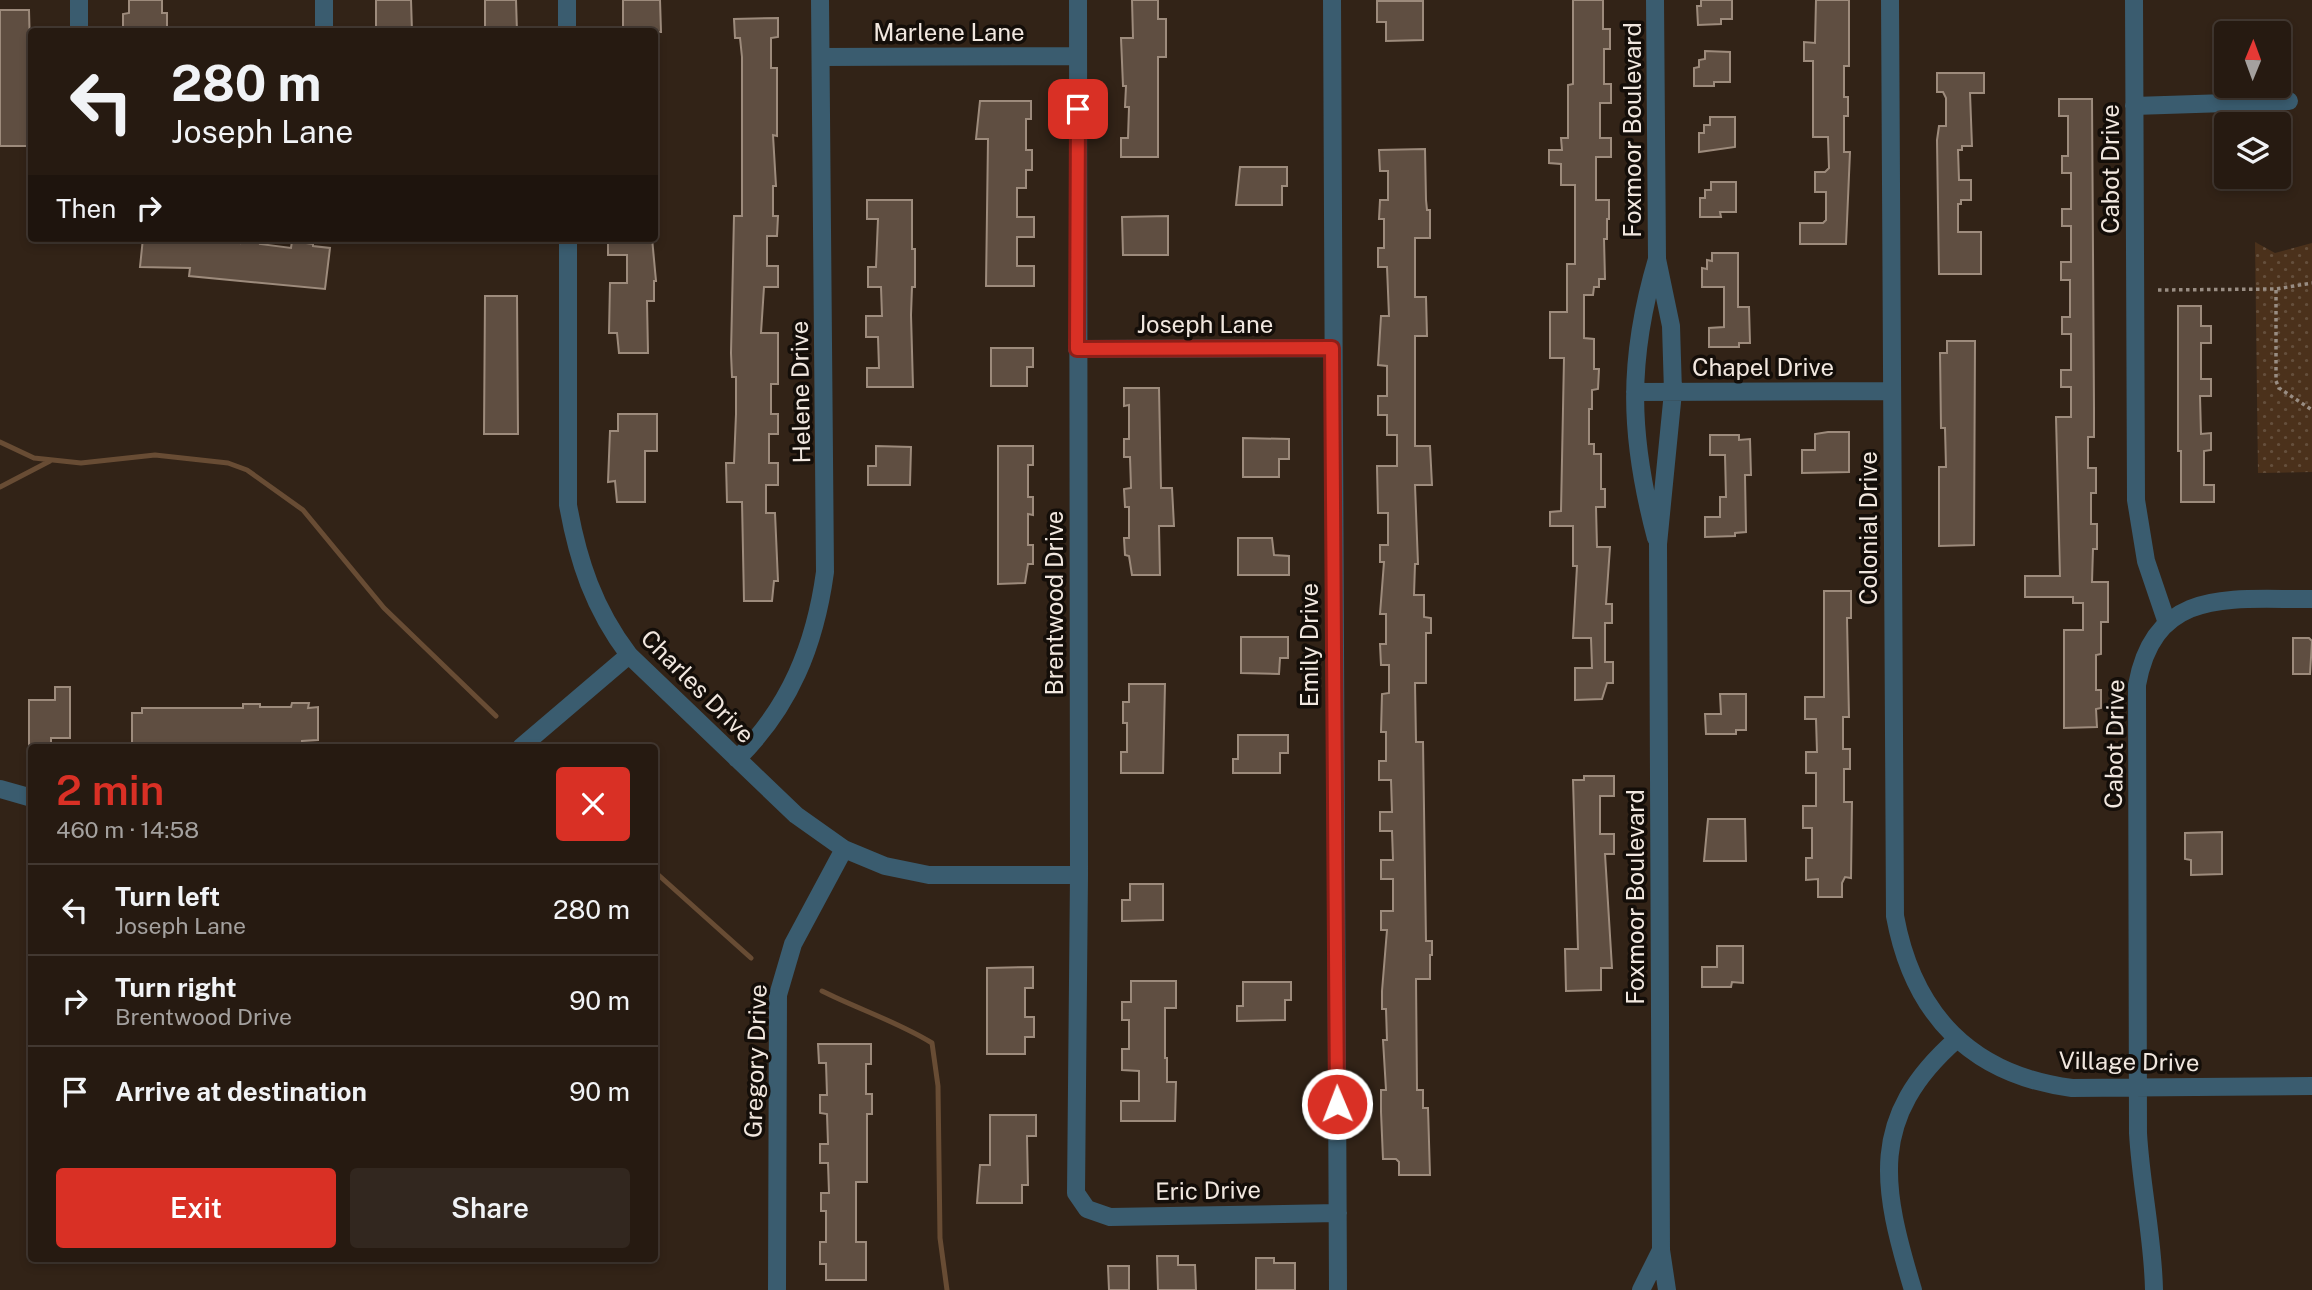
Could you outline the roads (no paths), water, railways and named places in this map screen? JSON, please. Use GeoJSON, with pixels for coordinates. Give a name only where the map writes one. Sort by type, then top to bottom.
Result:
{"type":"FeatureCollection","features":[{"type":"Feature","properties":{"kind":"street"},"geometry":{"type":"LineString","coordinates":[[79,0],[79,28]]}},
{"type":"Feature","properties":{"kind":"street"},"geometry":{"type":"LineString","coordinates":[[324,0],[324,28]]}},
{"type":"Feature","properties":{"kind":"street"},"geometry":{"type":"LineString","coordinates":[[567,0],[567,28]]}},
{"type":"Feature","properties":{"kind":"street","name":"Helene Drive"},"geometry":{"type":"LineString","coordinates":[[737,759],[786,700],[798,676],[813,636],[825,572],[820,0]]}},
{"type":"Feature","properties":{"kind":"street","name":"Brentwood Drive"},"geometry":{"type":"LineString","coordinates":[[1078,0],[1079,1135],[1074,1182],[1083,1204]]}},
{"type":"Feature","properties":{"kind":"street","name":"Emily Drive"},"geometry":{"type":"LineString","coordinates":[[1332,0],[1338,1290]]}},
{"type":"Feature","properties":{"kind":"street","name":"Foxmoor Boulevard"},"geometry":{"type":"LineString","coordinates":[[1655,0],[1657,259],[1671,326],[1673,392],[1658,544],[1661,1250],[1667,1290]]}},
{"type":"Feature","properties":{"kind":"street","name":"Colonial Drive"},"geometry":{"type":"LineString","coordinates":[[1890,0],[1895,916],[1901,948],[1914,984],[1934,1015],[1957,1039]]}},
{"type":"Feature","properties":{"kind":"street","name":"Cabot Drive"},"geometry":{"type":"LineString","coordinates":[[2134,0],[2136,500],[2146,561],[2166,623],[2146,650],[2137,685],[2140,1165],[2152,1238],[2154,1290]]}},
{"type":"Feature","properties":{"kind":"street","name":"Marlene Lane"},"geometry":{"type":"LineString","coordinates":[[821,57],[1078,56]]}},
{"type":"Feature","properties":{"kind":"street"},"geometry":{"type":"LineString","coordinates":[[2134,106],[2289,101]]}},
{"type":"Feature","properties":{"kind":"street","name":"Charles Drive"},"geometry":{"type":"LineString","coordinates":[[568,242],[568,505],[576,547],[594,601],[608,629],[629,656],[796,815],[844,849],[886,866],[929,875],[1079,875]]}},
{"type":"Feature","properties":{"kind":"street","name":"Foxmoor Boulevard"},"geometry":{"type":"LineString","coordinates":[[1657,259],[1639,324],[1634,392],[1643,489],[1658,544]]}},
{"type":"Feature","properties":{"kind":"street","name":"Joseph Lane"},"geometry":{"type":"LineString","coordinates":[[1077,349],[1332,348]]}},
{"type":"Feature","properties":{"kind":"street","name":"Chapel Drive"},"geometry":{"type":"LineString","coordinates":[[1634,392],[1892,391]]}},
{"type":"Feature","properties":{"kind":"street"},"geometry":{"type":"LineString","coordinates":[[2166,623],[2195,604],[2208,601],[2312,599]]}},
{"type":"Feature","properties":{"kind":"street"},"geometry":{"type":"LineString","coordinates":[[525,744],[629,656]]}},
{"type":"Feature","properties":{"kind":"street"},"geometry":{"type":"LineString","coordinates":[[0,789],[28,797]]}},
{"type":"Feature","properties":{"kind":"street","name":"Gregory Drive"},"geometry":{"type":"LineString","coordinates":[[777,1290],[778,995],[793,944],[844,849]]}},
{"type":"Feature","properties":{"kind":"street"},"geometry":{"type":"LineString","coordinates":[[1913,1290],[1893,1223],[1888,1169],[1892,1140],[1909,1094],[1931,1063],[1957,1039]]}},
{"type":"Feature","properties":{"kind":"street","name":"Village Drive"},"geometry":{"type":"LineString","coordinates":[[1957,1039],[1992,1064],[2033,1081],[2071,1088],[2312,1086]]}},
{"type":"Feature","properties":{"kind":"street","name":"Eric Drive"},"geometry":{"type":"LineString","coordinates":[[1083,1204],[1094,1213],[1110,1217],[1338,1213]]}},
{"type":"Feature","properties":{"kind":"street","name":"Foxmoor Boulevard"},"geometry":{"type":"LineString","coordinates":[[1641,1290],[1661,1250]]}},
{"type":"Feature","properties":{"kind":"waterway"},"geometry":{"type":"LineString","coordinates":[[0,442],[34,458],[81,463],[155,455],[228,463],[247,470],[303,510],[384,608],[496,716]]}},
{"type":"Feature","properties":{"kind":"waterway"},"geometry":{"type":"LineString","coordinates":[[0,487],[50,461]]}},
{"type":"Feature","properties":{"kind":"waterway"},"geometry":{"type":"LineString","coordinates":[[658,875],[751,958]]}},
{"type":"Feature","properties":{"kind":"waterway"},"geometry":{"type":"LineString","coordinates":[[822,991],[932,1043],[938,1086],[940,1238],[947,1290]]}}]}
